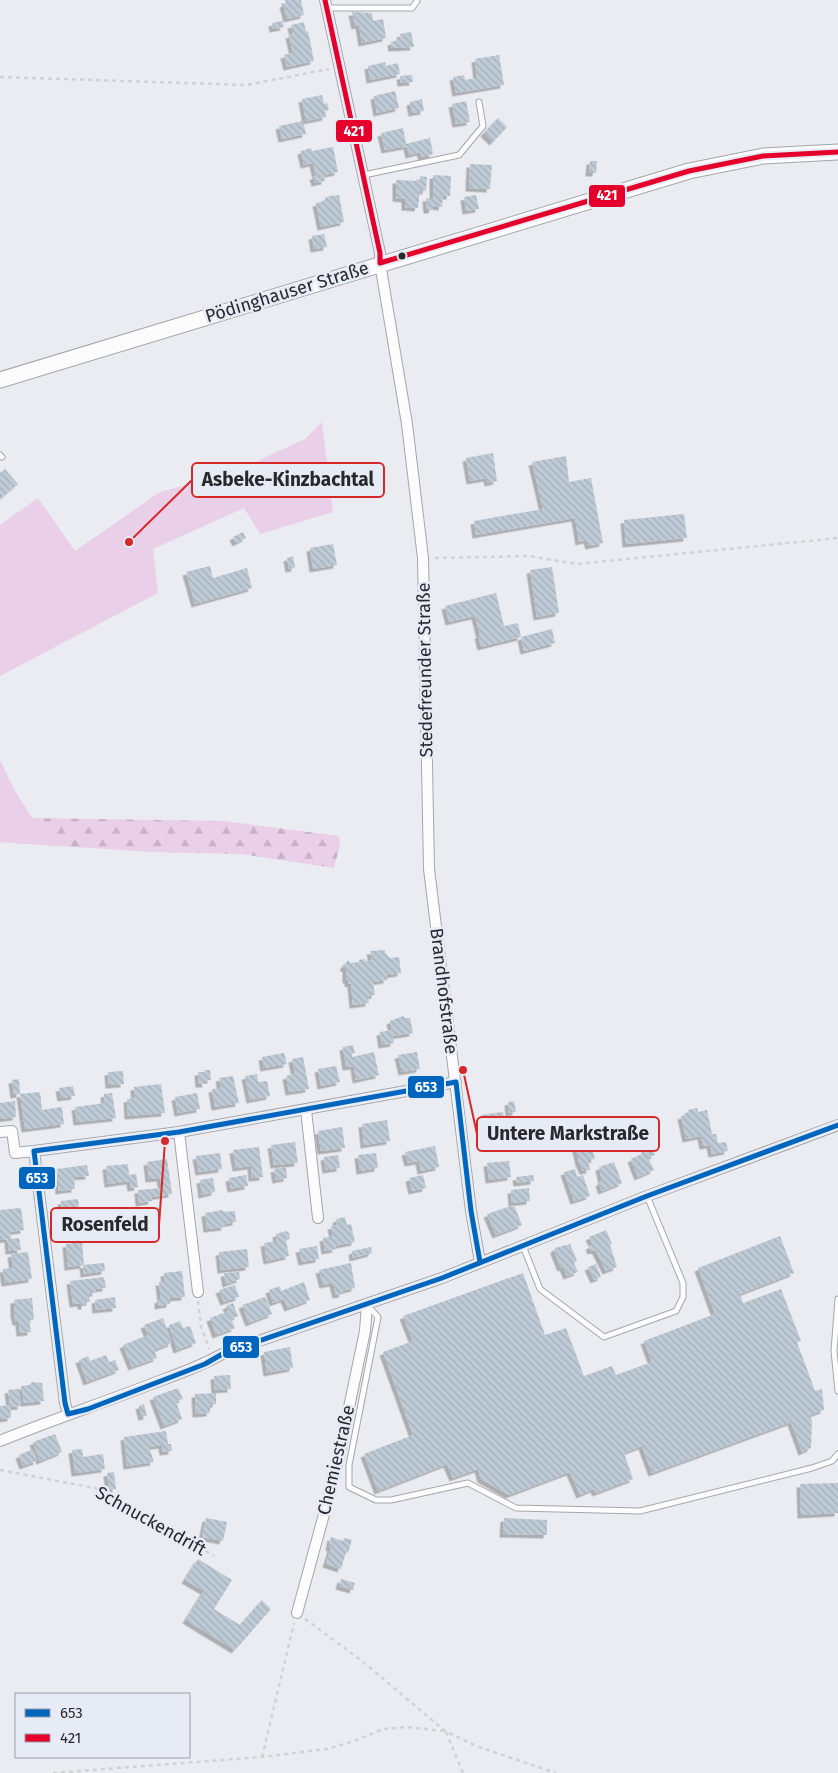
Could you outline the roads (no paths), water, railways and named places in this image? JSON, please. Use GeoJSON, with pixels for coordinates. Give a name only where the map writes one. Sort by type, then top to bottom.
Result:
{"type":"FeatureCollection","features":[{"type":"Feature","properties":{"kind":"street","name":"Stedefreunder Straße"},"geometry":{"type":"LineString","coordinates":[[326,4],[380,252],[380,263],[407,424],[423,558],[429,869]]}},
{"type":"Feature","properties":{"kind":"street","name":"Pödinghauser Straße"},"geometry":{"type":"LineString","coordinates":[[0,380],[604,195],[704,167],[763,156],[838,152]]}},
{"type":"Feature","properties":{"kind":"street","name":"Brandhofstraße"},"geometry":{"type":"LineString","coordinates":[[429,869],[471,1211],[480,1262]]}},
{"type":"Feature","properties":{"kind":"street"},"geometry":{"type":"LineString","coordinates":[[0,1132],[12,1131],[15,1153],[34,1151],[180,1132],[456,1082]]}},
{"type":"Feature","properties":{"kind":"street"},"geometry":{"type":"LineString","coordinates":[[306,1110],[318,1218]]}},
{"type":"Feature","properties":{"kind":"street"},"geometry":{"type":"LineString","coordinates":[[0,1441],[213,1360],[224,1353],[367,1305],[647,1196],[838,1125]]}},
{"type":"Feature","properties":{"kind":"street"},"geometry":{"type":"LineString","coordinates":[[180,1132],[198,1292]]}},
{"type":"Feature","properties":{"kind":"street"},"geometry":{"type":"LineString","coordinates":[[34,1151],[65,1403],[68,1414]]}},
{"type":"Feature","properties":{"kind":"street","name":"Chemiestraße"},"geometry":{"type":"LineString","coordinates":[[297,1613],[335,1474],[365,1331],[367,1305]]}},
{"type":"Feature","properties":{"kind":"lane"},"geometry":{"type":"LineString","coordinates":[[326,4],[412,8],[417,1]]}},
{"type":"Feature","properties":{"kind":"lane"},"geometry":{"type":"LineString","coordinates":[[364,175],[458,155],[483,126],[479,102]]}},
{"type":"Feature","properties":{"kind":"lane"},"geometry":{"type":"LineString","coordinates":[[522,1245],[540,1289],[604,1337],[676,1311],[683,1297],[683,1283],[647,1196]]}},
{"type":"Feature","properties":{"kind":"lane"},"geometry":{"type":"LineString","coordinates":[[838,1299],[834,1350],[838,1391]]}},
{"type":"Feature","properties":{"kind":"lane"},"geometry":{"type":"LineString","coordinates":[[367,1305],[378,1317],[349,1465],[349,1487],[376,1500],[391,1500],[468,1483],[516,1508],[640,1512],[812,1468],[832,1460],[838,1454]]}},
{"type":"Feature","properties":{"kind":"place","name":"Asbeke-Kinzbachtal"},"geometry":{"type":"Point","coordinates":[129,542]}},
{"type":"Feature","properties":{"kind":"place","name":"Untere Markstraße"},"geometry":{"type":"Point","coordinates":[463,1070]}},
{"type":"Feature","properties":{"kind":"place","name":"Rosenfeld"},"geometry":{"type":"Point","coordinates":[165,1141]}}]}
